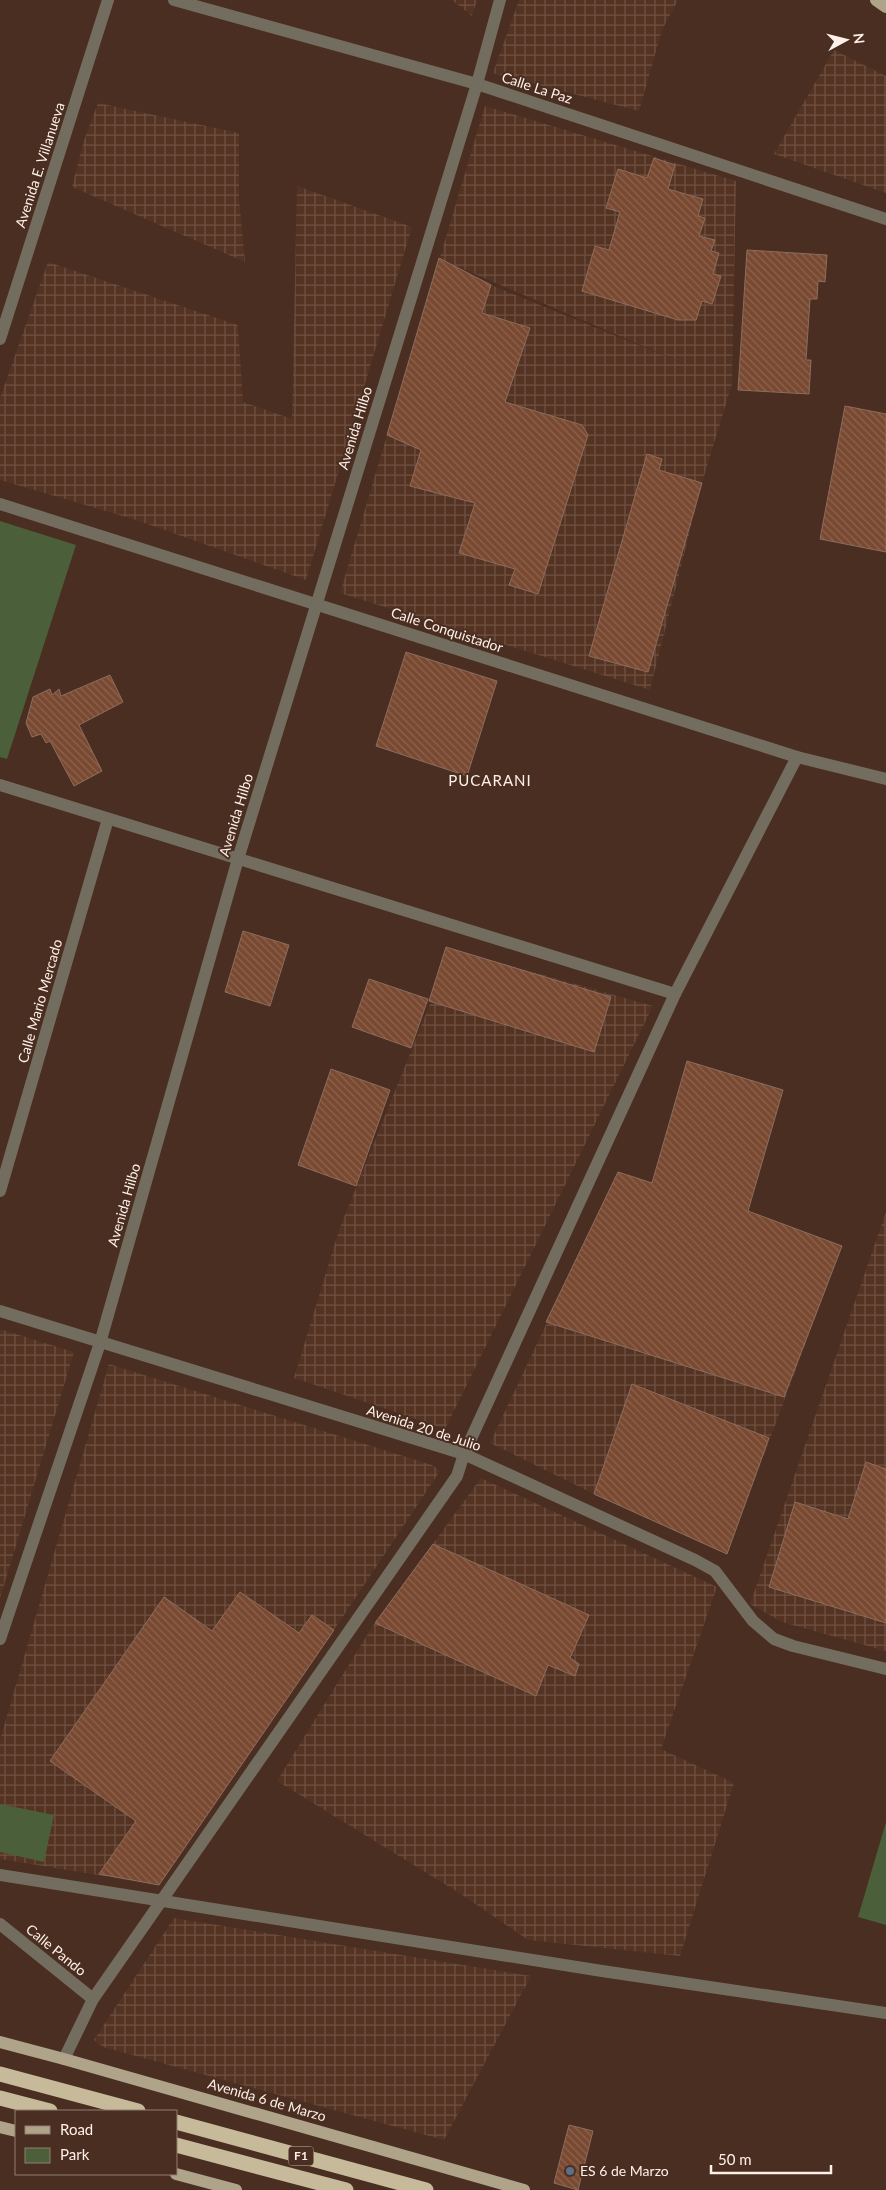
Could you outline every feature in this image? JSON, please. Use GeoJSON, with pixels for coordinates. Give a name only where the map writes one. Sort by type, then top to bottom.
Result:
{"type":"FeatureCollection","features":[{"type":"Feature","properties":{"kind":"highway"},"geometry":{"type":"LineString","coordinates":[[1,2074],[134,2110]]}},
{"type":"Feature","properties":{"kind":"highway"},"geometry":{"type":"LineString","coordinates":[[0,2098],[46,2110]]}},
{"type":"Feature","properties":{"kind":"highway","name":"F1"},"geometry":{"type":"LineString","coordinates":[[178,2123],[426,2190]]}},
{"type":"Feature","properties":{"kind":"highway","name":"F1"},"geometry":{"type":"LineString","coordinates":[[178,2146],[346,2190]]}},
{"type":"Feature","properties":{"kind":"main road"},"geometry":{"type":"LineString","coordinates":[[876,0],[886,7]]}},
{"type":"Feature","properties":{"kind":"main road","name":"Avenida 6 de Marzo"},"geometry":{"type":"LineString","coordinates":[[0,2042],[524,2190]]}},
{"type":"Feature","properties":{"kind":"main road"},"geometry":{"type":"LineString","coordinates":[[0,2127],[15,2131]]}},
{"type":"Feature","properties":{"kind":"main road"},"geometry":{"type":"LineString","coordinates":[[178,2175],[236,2190]]}},
{"type":"Feature","properties":{"kind":"street","name":"Avenida E. Villanueva"},"geometry":{"type":"LineString","coordinates":[[0,339],[108,0]]}},
{"type":"Feature","properties":{"kind":"street","name":"Calle La Paz"},"geometry":{"type":"LineString","coordinates":[[174,0],[476,84],[886,218]]}},
{"type":"Feature","properties":{"kind":"street","name":"Avenida Hilbo"},"geometry":{"type":"LineString","coordinates":[[0,1639],[100,1343],[238,859],[476,84],[500,0]]}},
{"type":"Feature","properties":{"kind":"street","name":"Calle Conquistador"},"geometry":{"type":"LineString","coordinates":[[0,504],[797,757],[886,779]]}},
{"type":"Feature","properties":{"kind":"street"},"geometry":{"type":"LineString","coordinates":[[64,2059],[93,1999],[457,1476],[464,1454],[674,994],[797,757]]}},
{"type":"Feature","properties":{"kind":"street"},"geometry":{"type":"LineString","coordinates":[[0,785],[674,994]]}},
{"type":"Feature","properties":{"kind":"street","name":"Calle Mario Mercado"},"geometry":{"type":"LineString","coordinates":[[0,1191],[108,819]]}},
{"type":"Feature","properties":{"kind":"street","name":"Avenida 20 de Julio"},"geometry":{"type":"LineString","coordinates":[[0,1311],[464,1454],[695,1560],[715,1572],[752,1620],[774,1639],[793,1646],[886,1669]]}},
{"type":"Feature","properties":{"kind":"street"},"geometry":{"type":"LineString","coordinates":[[0,1875],[602,1971],[886,2013]]}},
{"type":"Feature","properties":{"kind":"street","name":"Calle Pando"},"geometry":{"type":"LineString","coordinates":[[0,1924],[93,1999]]}},
{"type":"Feature","properties":{"kind":"shaded area"},"geometry":{"type":"Polygon","coordinates":[[[452,0],[477,0],[472,16],[452,0]]]}},
{"type":"Feature","properties":{"kind":"shaded area"},"geometry":{"type":"Polygon","coordinates":[[[519,0],[678,0],[662,30],[639,111],[493,73],[519,0]]]}},
{"type":"Feature","properties":{"kind":"shaded area"},"geometry":{"type":"Polygon","coordinates":[[[834,50],[886,76],[886,193],[774,154],[834,50]]]}},
{"type":"Feature","properties":{"kind":"shaded area"},"geometry":{"type":"Polygon","coordinates":[[[98,103],[239,133],[239,199],[245,262],[72,187],[84,140],[98,103]]]}},
{"type":"Feature","properties":{"kind":"shaded area"},"geometry":{"type":"Polygon","coordinates":[[[485,106],[736,181],[732,384],[702,483],[650,690],[340,593],[485,106]],[[449,263],[491,285],[685,364],[449,263]]]}},
{"type":"Feature","properties":{"kind":"shaded area"},"geometry":{"type":"Polygon","coordinates":[[[297,186],[412,227],[306,580],[133,519],[0,480],[0,398],[48,262],[238,325],[243,402],[292,419],[297,186]]]}},
{"type":"Feature","properties":{"kind":"shaded area"},"geometry":{"type":"Polygon","coordinates":[[[452,949],[653,1006],[445,1429],[294,1378],[339,1230],[452,949]]]}},
{"type":"Feature","properties":{"kind":"shaded area"},"geometry":{"type":"Polygon","coordinates":[[[618,1172],[748,1211],[842,1246],[727,1554],[594,1494],[490,1443],[618,1172]]]}},
{"type":"Feature","properties":{"kind":"shaded area"},"geometry":{"type":"Polygon","coordinates":[[[886,1212],[886,1651],[782,1622],[750,1604],[886,1212]]]}},
{"type":"Feature","properties":{"kind":"shaded area"},"geometry":{"type":"Polygon","coordinates":[[[0,1329],[74,1352],[0,1599],[0,1329]]]}},
{"type":"Feature","properties":{"kind":"shaded area"},"geometry":{"type":"Polygon","coordinates":[[[109,1364],[432,1465],[440,1471],[334,1630],[159,1885],[0,1859],[0,1740],[109,1364]]]}},
{"type":"Feature","properties":{"kind":"shaded area"},"geometry":{"type":"Polygon","coordinates":[[[481,1478],[717,1587],[661,1749],[734,1783],[680,1956],[528,1940],[464,1896],[277,1781],[372,1627],[481,1478]]]}},
{"type":"Feature","properties":{"kind":"shaded area"},"geometry":{"type":"Polygon","coordinates":[[[174,1918],[531,1976],[444,2140],[103,2047],[94,2040],[174,1918]]]}},
{"type":"Feature","properties":{"kind":"green space"},"geometry":{"type":"Polygon","coordinates":[[[0,521],[76,545],[7,759],[0,757],[0,521]]]}},
{"type":"Feature","properties":{"kind":"green space"},"geometry":{"type":"Polygon","coordinates":[[[0,1804],[54,1815],[44,1862],[0,1852],[0,1804]]]}},
{"type":"Feature","properties":{"kind":"green space"},"geometry":{"type":"Polygon","coordinates":[[[886,1822],[886,1925],[858,1917],[886,1822]]]}},
{"type":"Feature","properties":{"kind":"building"},"geometry":{"type":"Polygon","coordinates":[[[654,158],[675,165],[668,189],[703,199],[698,216],[705,218],[699,236],[715,240],[711,251],[719,253],[713,274],[721,276],[712,304],[702,301],[696,320],[678,320],[582,291],[595,246],[609,250],[620,212],[606,208],[618,169],[647,178],[654,158]]]}},
{"type":"Feature","properties":{"kind":"building"},"geometry":{"type":"Polygon","coordinates":[[[747,250],[827,255],[825,282],[818,281],[817,299],[810,299],[806,360],[811,360],[809,394],[738,390],[747,250]]]}},
{"type":"Feature","properties":{"kind":"building"},"geometry":{"type":"Polygon","coordinates":[[[439,258],[491,285],[482,313],[530,328],[505,402],[582,425],[588,435],[538,594],[509,585],[515,569],[459,553],[475,503],[410,486],[421,450],[387,435],[439,258]]]}},
{"type":"Feature","properties":{"kind":"building"},"geometry":{"type":"Polygon","coordinates":[[[845,406],[886,414],[886,552],[820,539],[845,406]]]}},
{"type":"Feature","properties":{"kind":"building"},"geometry":{"type":"Polygon","coordinates":[[[647,454],[662,459],[659,470],[702,483],[648,672],[589,656],[647,454]]]}},
{"type":"Feature","properties":{"kind":"building"},"geometry":{"type":"Polygon","coordinates":[[[406,652],[497,681],[467,776],[376,746],[406,652]]]}},
{"type":"Feature","properties":{"kind":"building"},"geometry":{"type":"Polygon","coordinates":[[[110,675],[123,702],[79,725],[102,771],[74,786],[50,741],[46,743],[41,734],[32,737],[26,723],[33,697],[50,689],[52,695],[59,689],[61,696],[110,675]]]}},
{"type":"Feature","properties":{"kind":"building"},"geometry":{"type":"Polygon","coordinates":[[[243,931],[289,945],[270,1006],[225,992],[243,931]]]}},
{"type":"Feature","properties":{"kind":"building"},"geometry":{"type":"Polygon","coordinates":[[[446,947],[611,997],[594,1052],[429,1001],[446,947]]]}},
{"type":"Feature","properties":{"kind":"building"},"geometry":{"type":"Polygon","coordinates":[[[369,979],[428,999],[411,1048],[352,1027],[369,979]]]}},
{"type":"Feature","properties":{"kind":"building"},"geometry":{"type":"Polygon","coordinates":[[[687,1061],[783,1090],[748,1211],[842,1246],[784,1397],[546,1322],[618,1172],[652,1183],[687,1061]]]}},
{"type":"Feature","properties":{"kind":"building"},"geometry":{"type":"Polygon","coordinates":[[[331,1069],[390,1090],[356,1186],[298,1165],[331,1069]]]}},
{"type":"Feature","properties":{"kind":"building"},"geometry":{"type":"Polygon","coordinates":[[[632,1384],[769,1438],[727,1554],[594,1494],[632,1384]]]}},
{"type":"Feature","properties":{"kind":"building"},"geometry":{"type":"Polygon","coordinates":[[[866,1462],[886,1469],[886,1623],[769,1587],[795,1502],[848,1519],[866,1462]]]}},
{"type":"Feature","properties":{"kind":"building"},"geometry":{"type":"Polygon","coordinates":[[[433,1544],[589,1615],[570,1658],[579,1664],[575,1676],[548,1665],[536,1696],[375,1623],[433,1544]]]}},
{"type":"Feature","properties":{"kind":"building"},"geometry":{"type":"Polygon","coordinates":[[[240,1592],[299,1633],[312,1615],[334,1630],[159,1885],[99,1874],[136,1821],[50,1761],[164,1597],[212,1631],[240,1592]]]}},
{"type":"Feature","properties":{"kind":"building"},"geometry":{"type":"Polygon","coordinates":[[[569,2125],[593,2131],[578,2190],[554,2183],[569,2125]]]}},
{"type":"Feature","properties":{"kind":"place","name":"ES 6 de Marzo"},"geometry":{"type":"Point","coordinates":[570,2171]}},
{"type":"Feature","properties":{"kind":"district","name":"PUCARANI"},"geometry":{"type":"Point","coordinates":[490,781]}}]}
